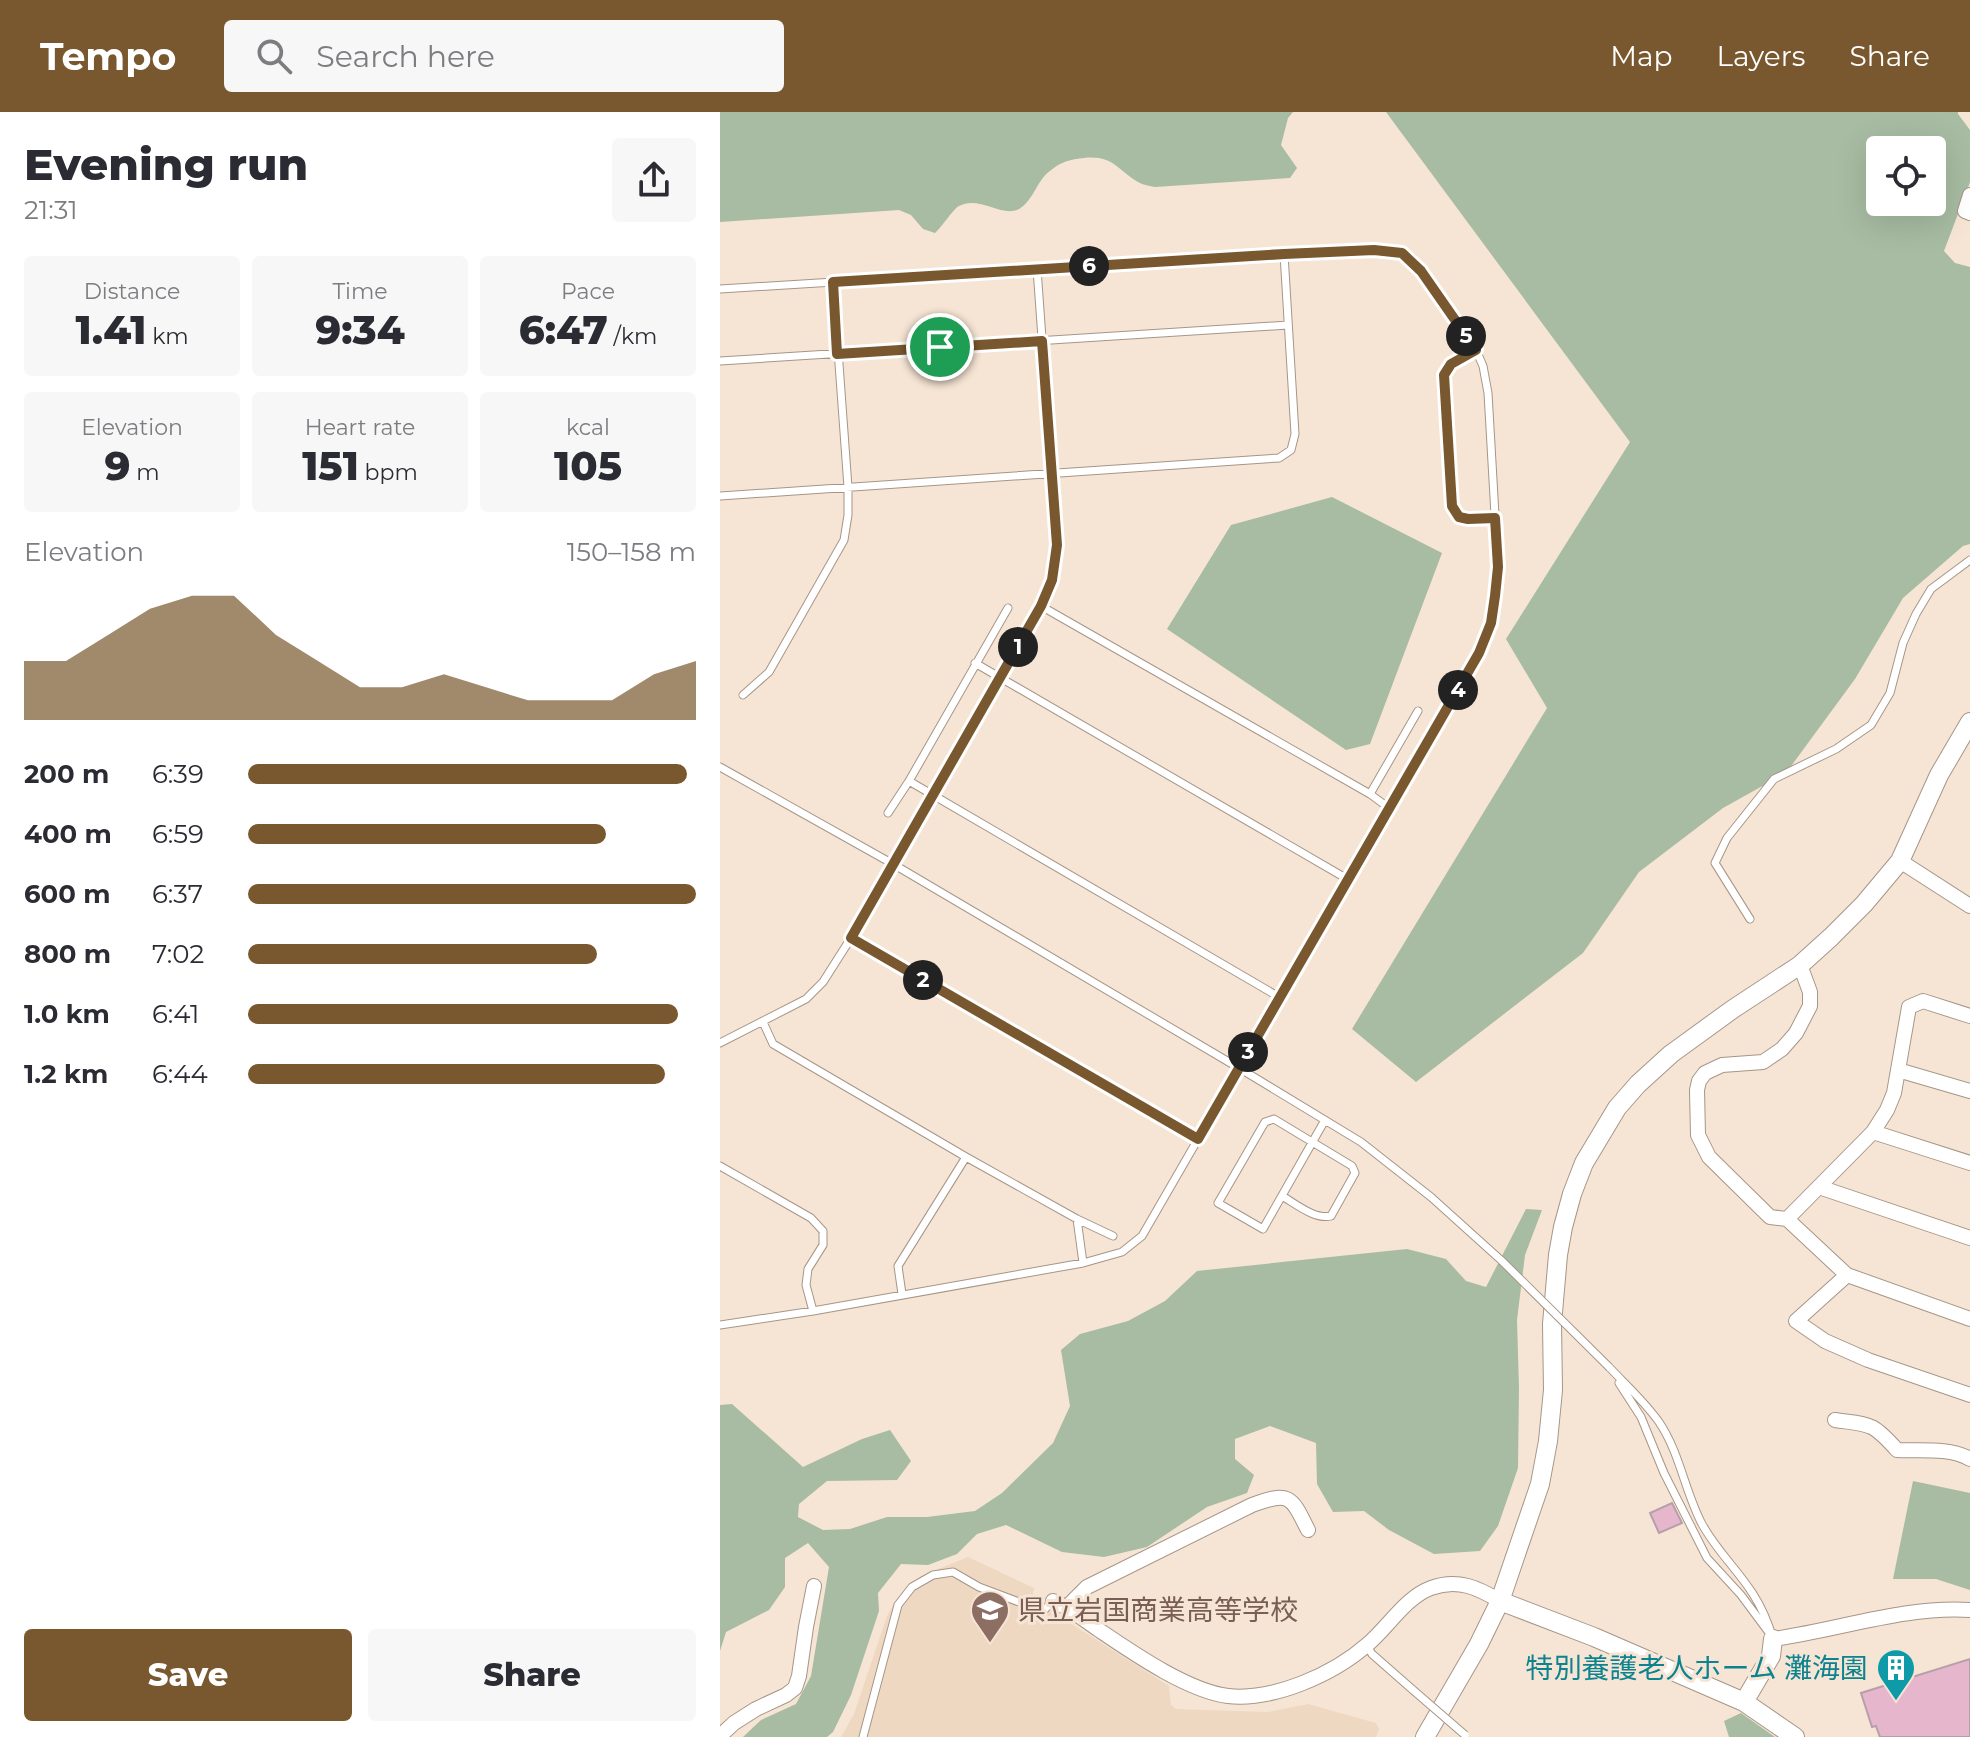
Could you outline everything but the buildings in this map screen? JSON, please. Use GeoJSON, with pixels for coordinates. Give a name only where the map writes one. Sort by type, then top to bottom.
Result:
{"type":"FeatureCollection","features":[{"type":"Feature","properties":{"kind":"street"},"geometry":{"type":"LineString","coordinates":[[1970,195],[1965,211],[1970,213]]}},
{"type":"Feature","properties":{"kind":"street"},"geometry":{"type":"LineString","coordinates":[[1425,1737],[1500,1601],[1540,1484],[1553,1390],[1552,1324],[1558,1255],[1572,1194],[1584,1163],[1617,1108],[1638,1084],[1671,1054],[1800,965],[1864,904],[1900,861],[1939,775],[1970,722]]}},
{"type":"Feature","properties":{"kind":"street"},"geometry":{"type":"LineString","coordinates":[[1900,861],[1970,906]]}},
{"type":"Feature","properties":{"kind":"street"},"geometry":{"type":"LineString","coordinates":[[1800,965],[1810,992],[1810,1006],[1796,1033],[1782,1049],[1763,1062],[1722,1065],[1705,1073],[1697,1090],[1698,1135],[1709,1157],[1770,1217],[1787,1219],[1847,1275],[1970,1319]]}},
{"type":"Feature","properties":{"kind":"street"},"geometry":{"type":"LineString","coordinates":[[1787,1219],[1873,1132],[1887,1110],[1894,1093],[1909,1007],[1923,1001],[1970,1016]]}},
{"type":"Feature","properties":{"kind":"street"},"geometry":{"type":"LineString","coordinates":[[1898,1070],[1970,1091]]}},
{"type":"Feature","properties":{"kind":"street"},"geometry":{"type":"LineString","coordinates":[[1873,1132],[1970,1163]]}},
{"type":"Feature","properties":{"kind":"street"},"geometry":{"type":"LineString","coordinates":[[1819,1187],[1970,1238]]}},
{"type":"Feature","properties":{"kind":"street"},"geometry":{"type":"LineString","coordinates":[[1847,1275],[1796,1321],[1825,1341],[1868,1360],[1970,1395]]}},
{"type":"Feature","properties":{"kind":"street"},"geometry":{"type":"LineString","coordinates":[[1835,1420],[1871,1425],[1897,1450],[1942,1452],[1964,1455],[1970,1459]]}},
{"type":"Feature","properties":{"kind":"street"},"geometry":{"type":"LineString","coordinates":[[1067,1607],[1087,1587],[1273,1497],[1284,1497],[1294,1503],[1308,1530]]}},
{"type":"Feature","properties":{"kind":"street"},"geometry":{"type":"LineString","coordinates":[[1053,1601],[1174,1677],[1207,1691],[1230,1696],[1261,1695],[1290,1688],[1324,1674],[1367,1646],[1413,1600],[1430,1588],[1453,1583],[1479,1588],[1500,1601],[1594,1637],[1744,1702],[1795,1737]]}},
{"type":"Feature","properties":{"kind":"street"},"geometry":{"type":"LineString","coordinates":[[720,1736],[734,1723],[795,1688],[814,1586]]}},
{"type":"Feature","properties":{"kind":"street"},"geometry":{"type":"LineString","coordinates":[[1744,1702],[1771,1656],[1773,1639],[1921,1611],[1970,1610]]}},
{"type":"Feature","properties":{"kind":"lane"},"geometry":{"type":"LineString","coordinates":[[720,289],[1284,254],[1374,250],[1402,253],[1421,271],[1476,350],[1483,366],[1488,393],[1498,567],[1491,623],[1479,653],[1142,1236],[1122,1252],[1083,1263],[720,1325]]}},
{"type":"Feature","properties":{"kind":"lane"},"geometry":{"type":"LineString","coordinates":[[720,496],[1279,458],[1291,450],[1295,434],[1284,254]]}},
{"type":"Feature","properties":{"kind":"lane"},"geometry":{"type":"LineString","coordinates":[[720,1043],[806,999],[823,982],[1041,606],[1052,580],[1057,545],[1037,269]]}},
{"type":"Feature","properties":{"kind":"lane"},"geometry":{"type":"LineString","coordinates":[[743,695],[769,672],[844,540],[848,487],[833,282]]}},
{"type":"Feature","properties":{"kind":"lane"},"geometry":{"type":"LineString","coordinates":[[720,361],[1288,325]]}},
{"type":"Feature","properties":{"kind":"lane"},"geometry":{"type":"LineString","coordinates":[[1476,350],[1451,364],[1444,375],[1452,506],[1459,517],[1495,518]]}},
{"type":"Feature","properties":{"kind":"lane"},"geometry":{"type":"LineString","coordinates":[[1750,919],[1715,863],[1727,838],[1774,779],[1836,749],[1871,725],[1890,693],[1903,643],[1916,614],[1931,589],[1970,560]]}},
{"type":"Feature","properties":{"kind":"lane"},"geometry":{"type":"LineString","coordinates":[[1041,606],[1370,794],[1389,808]]}},
{"type":"Feature","properties":{"kind":"lane"},"geometry":{"type":"LineString","coordinates":[[888,813],[1008,608]]}},
{"type":"Feature","properties":{"kind":"lane"},"geometry":{"type":"LineString","coordinates":[[975,663],[1349,880]]}},
{"type":"Feature","properties":{"kind":"lane"},"geometry":{"type":"LineString","coordinates":[[1370,794],[1418,711]]}},
{"type":"Feature","properties":{"kind":"lane"},"geometry":{"type":"LineString","coordinates":[[720,767],[893,864],[1325,1120],[1361,1142],[1431,1197],[1502,1261],[1640,1398],[1659,1422],[1674,1450],[1701,1522],[1718,1550],[1752,1591],[1766,1617],[1773,1639]]}},
{"type":"Feature","properties":{"kind":"lane"},"geometry":{"type":"LineString","coordinates":[[909,781],[1279,997]]}},
{"type":"Feature","properties":{"kind":"lane"},"geometry":{"type":"LineString","coordinates":[[851,938],[1198,1139]]}},
{"type":"Feature","properties":{"kind":"lane"},"geometry":{"type":"LineString","coordinates":[[763,1022],[773,1044],[966,1157],[1113,1236]]}},
{"type":"Feature","properties":{"kind":"lane"},"geometry":{"type":"LineString","coordinates":[[1282,1196],[1326,1218],[1331,1216],[1355,1173],[1352,1166],[1312,1143],[1274,1119],[1265,1122],[1218,1203],[1263,1229],[1282,1196],[1312,1143],[1325,1120]]}},
{"type":"Feature","properties":{"kind":"lane"},"geometry":{"type":"LineString","coordinates":[[902,1294],[898,1266],[966,1157]]}},
{"type":"Feature","properties":{"kind":"lane"},"geometry":{"type":"LineString","coordinates":[[720,1166],[811,1218],[823,1231],[823,1245],[808,1269],[806,1285],[813,1311]]}},
{"type":"Feature","properties":{"kind":"lane"},"geometry":{"type":"LineString","coordinates":[[1077,1219],[1083,1263]]}},
{"type":"Feature","properties":{"kind":"lane"},"geometry":{"type":"LineString","coordinates":[[1609,1367],[1641,1417],[1664,1473],[1707,1558],[1741,1595],[1773,1639]]}},
{"type":"Feature","properties":{"kind":"lane"},"geometry":{"type":"LineString","coordinates":[[863,1737],[898,1605],[912,1587],[933,1575],[953,1572],[979,1587],[1043,1611],[1053,1601]]}},
{"type":"Feature","properties":{"kind":"lane"},"geometry":{"type":"LineString","coordinates":[[1367,1646],[1372,1654],[1466,1736]]}},
{"type":"Feature","properties":{"kind":"shaded area","name":"県立岩国商業高等学校"},"geometry":{"type":"Polygon","coordinates":[[[968,1557],[1034,1588],[1032,1602],[1169,1686],[1171,1705],[1176,1709],[1268,1712],[1308,1704],[1376,1723],[1379,1729],[1376,1737],[841,1737],[854,1714],[887,1616],[898,1597],[921,1576],[968,1557]]]}},
{"type":"Feature","properties":{"kind":"green space"},"geometry":{"type":"Polygon","coordinates":[[[720,112],[1293,112],[1288,118],[1281,145],[1297,168],[1290,178],[1155,187],[1138,182],[1108,161],[1075,159],[1058,165],[1046,175],[1019,209],[1005,211],[967,203],[957,207],[935,233],[923,229],[911,215],[899,210],[720,222],[720,112]]]}},
{"type":"Feature","properties":{"kind":"green space"},"geometry":{"type":"Polygon","coordinates":[[[1386,112],[1958,112],[1970,130],[1970,182],[1944,251],[1955,263],[1970,267],[1970,544],[1963,546],[1903,598],[1855,679],[1786,773],[1723,808],[1639,872],[1583,953],[1416,1082],[1352,1029],[1547,708],[1506,639],[1630,442],[1386,112]]]}},
{"type":"Feature","properties":{"kind":"green space"},"geometry":{"type":"Polygon","coordinates":[[[1332,497],[1442,553],[1370,744],[1346,750],[1167,629],[1231,525],[1332,497]]]}},
{"type":"Feature","properties":{"kind":"green space"},"geometry":{"type":"Polygon","coordinates":[[[1526,1209],[1542,1210],[1525,1255],[1517,1320],[1518,1468],[1498,1526],[1480,1551],[1434,1554],[1389,1530],[1364,1511],[1333,1512],[1317,1484],[1316,1443],[1270,1426],[1235,1439],[1235,1459],[1254,1475],[1247,1493],[1207,1507],[1147,1547],[1104,1557],[1062,1552],[1006,1525],[977,1534],[957,1554],[928,1565],[901,1564],[878,1593],[879,1611],[851,1695],[833,1732],[827,1737],[743,1737],[761,1720],[796,1704],[811,1676],[829,1567],[808,1543],[785,1558],[785,1587],[769,1610],[726,1632],[720,1651],[720,1405],[732,1404],[803,1467],[862,1439],[890,1430],[911,1461],[897,1480],[827,1481],[799,1504],[798,1517],[823,1530],[850,1529],[887,1517],[927,1517],[975,1511],[1002,1493],[1053,1443],[1070,1406],[1061,1350],[1080,1334],[1128,1321],[1165,1301],[1197,1271],[1407,1249],[1446,1259],[1466,1281],[1486,1287],[1526,1209]]]}},
{"type":"Feature","properties":{"kind":"green space"},"geometry":{"type":"Polygon","coordinates":[[[1913,1481],[1970,1493],[1970,1590],[1936,1579],[1893,1579],[1913,1481]]]}},
{"type":"Feature","properties":{"kind":"green space"},"geometry":{"type":"Polygon","coordinates":[[[1741,1713],[1775,1737],[1729,1737],[1724,1721],[1741,1713]]]}},
{"type":"Feature","properties":{"kind":"place","name":"県立岩国商業高等学校"},"geometry":{"type":"Point","coordinates":[990,1644]}},
{"type":"Feature","properties":{"kind":"place","name":"特別養護老人ホーム 灘海園"},"geometry":{"type":"Point","coordinates":[1896,1702]}},
{"type":"Feature","properties":{"kind":"route"},"geometry":{"type":"LineString","coordinates":[[1374,250],[1402,253],[1421,271],[1476,350],[1451,364],[1444,375],[1452,506],[1459,517],[1495,518],[1498,567],[1491,623],[1479,653],[1198,1139],[851,938],[1041,606],[1052,580],[1057,545],[1042,341],[940,347],[837,354],[833,282],[1374,250]]}}]}
